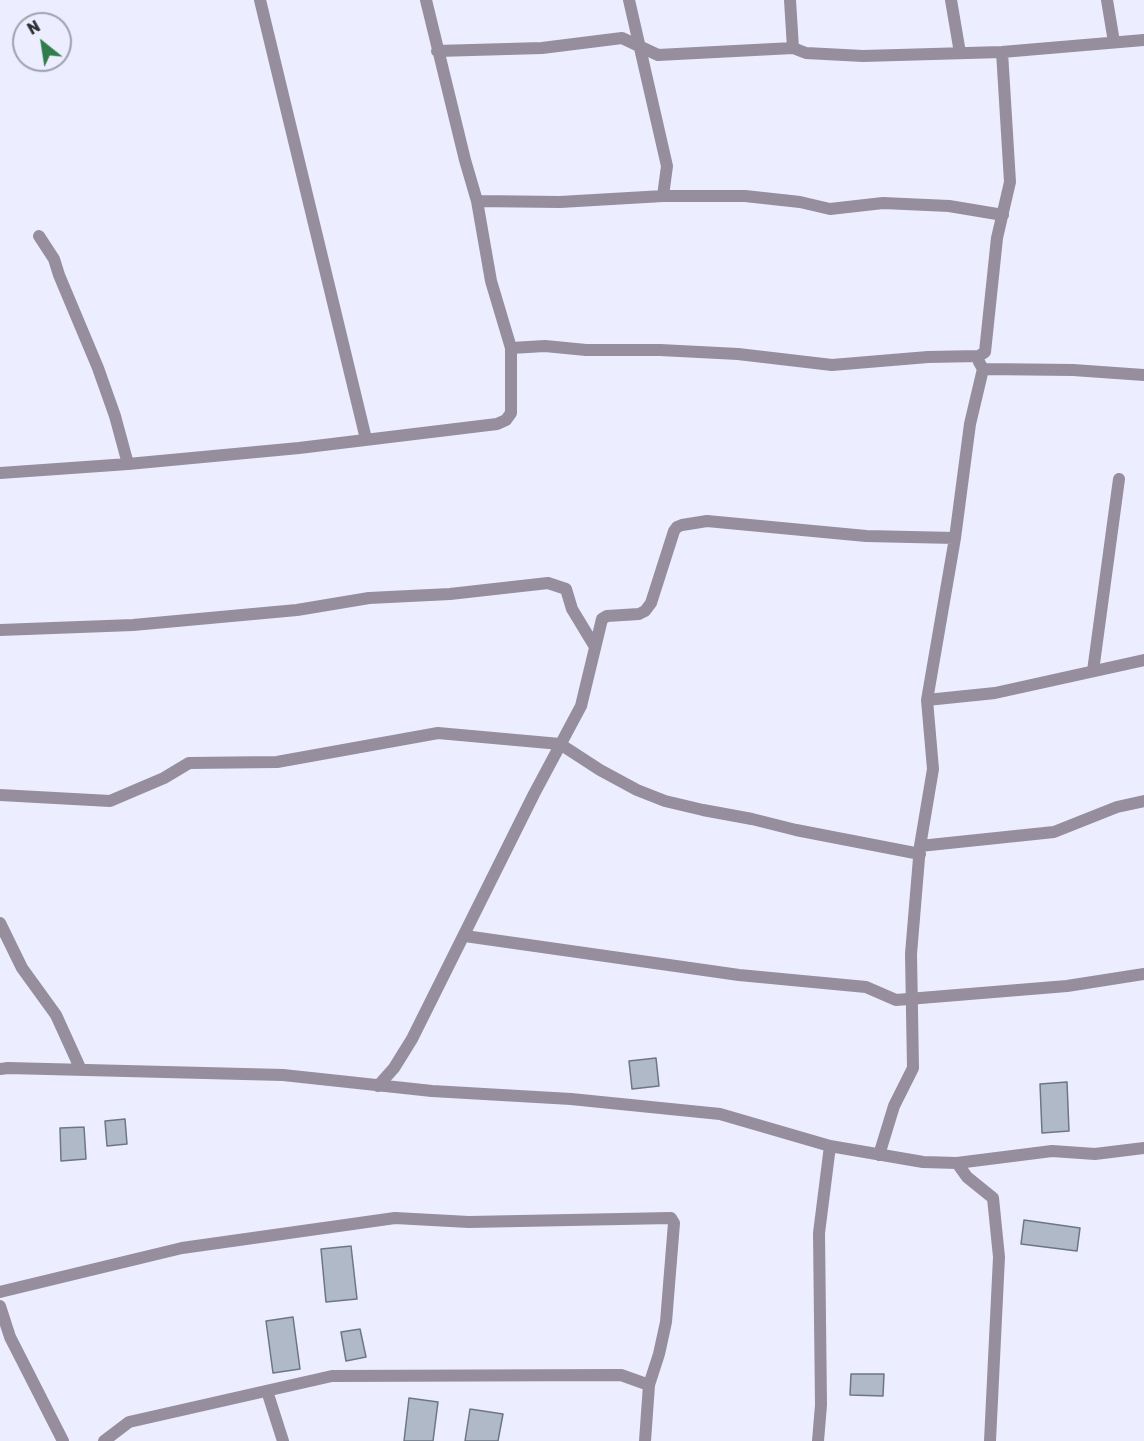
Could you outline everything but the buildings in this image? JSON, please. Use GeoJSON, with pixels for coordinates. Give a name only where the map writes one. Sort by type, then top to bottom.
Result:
{"type":"FeatureCollection","features":[{"type":"Feature","properties":{"kind":"street"},"geometry":{"type":"LineString","coordinates":[[260,0],[366,439]]}},
{"type":"Feature","properties":{"kind":"street"},"geometry":{"type":"LineString","coordinates":[[1,471],[128,464],[497,424],[506,420],[511,413],[511,348],[491,281],[477,201],[437,51],[426,0]]}},
{"type":"Feature","properties":{"kind":"street"},"geometry":{"type":"LineString","coordinates":[[629,0],[668,166],[663,196]]}},
{"type":"Feature","properties":{"kind":"street"},"geometry":{"type":"LineString","coordinates":[[790,0],[793,48]]}},
{"type":"Feature","properties":{"kind":"street"},"geometry":{"type":"LineString","coordinates":[[951,0],[960,53]]}},
{"type":"Feature","properties":{"kind":"street"},"geometry":{"type":"LineString","coordinates":[[1107,0],[1114,42]]}},
{"type":"Feature","properties":{"kind":"street"},"geometry":{"type":"LineString","coordinates":[[437,51],[542,48],[622,38],[658,55],[793,48],[806,52],[863,56],[1002,52],[1144,40]]}},
{"type":"Feature","properties":{"kind":"street"},"geometry":{"type":"LineString","coordinates":[[511,348],[545,346],[586,350],[660,350],[738,354],[832,365],[928,357],[975,356],[984,352],[997,237],[1010,182],[1002,52]]}},
{"type":"Feature","properties":{"kind":"street"},"geometry":{"type":"LineString","coordinates":[[477,201],[560,202],[663,196],[745,196],[800,202],[830,209],[883,202],[949,206],[1003,215]]}},
{"type":"Feature","properties":{"kind":"street"},"geometry":{"type":"LineString","coordinates":[[39,236],[54,259],[98,368],[116,416],[128,464]]}},
{"type":"Feature","properties":{"kind":"street"},"geometry":{"type":"LineString","coordinates":[[879,1155],[894,1106],[913,1068],[911,954],[920,850],[933,769],[927,700],[955,538],[970,424],[984,369],[975,356]]}},
{"type":"Feature","properties":{"kind":"street"},"geometry":{"type":"LineString","coordinates":[[984,369],[1073,370],[1144,375]]}},
{"type":"Feature","properties":{"kind":"street"},"geometry":{"type":"LineString","coordinates":[[1093,671],[1119,479]]}},
{"type":"Feature","properties":{"kind":"street"},"geometry":{"type":"LineString","coordinates":[[378,1086],[394,1068],[412,1039],[581,706],[602,619],[616,614],[639,614],[645,611],[651,603],[674,531],[682,525],[707,521],[866,536],[955,538]]}},
{"type":"Feature","properties":{"kind":"street"},"geometry":{"type":"LineString","coordinates":[[0,630],[134,625],[297,610],[369,598],[450,594],[548,583],[566,589],[572,609],[595,647]]}},
{"type":"Feature","properties":{"kind":"street"},"geometry":{"type":"LineString","coordinates":[[927,700],[994,693],[1144,660]]}},
{"type":"Feature","properties":{"kind":"street"},"geometry":{"type":"LineString","coordinates":[[0,795],[110,801],[164,778],[189,763],[277,762],[438,733],[560,744],[600,770],[637,790],[665,801],[796,830],[920,850],[1054,832],[1117,807],[1144,801]]}},
{"type":"Feature","properties":{"kind":"street"},"geometry":{"type":"LineString","coordinates":[[0,923],[22,968],[56,1015],[81,1070]]}},
{"type":"Feature","properties":{"kind":"street"},"geometry":{"type":"LineString","coordinates":[[465,936],[739,975],[866,987],[897,1000],[1067,986],[1144,974]]}},
{"type":"Feature","properties":{"kind":"street"},"geometry":{"type":"LineString","coordinates":[[0,1069],[283,1075],[432,1092],[571,1099],[720,1114],[830,1146],[923,1162],[957,1163],[1052,1151],[1095,1154],[1144,1148]]}},
{"type":"Feature","properties":{"kind":"street"},"geometry":{"type":"LineString","coordinates":[[818,1441],[821,1405],[819,1233],[830,1146]]}},
{"type":"Feature","properties":{"kind":"street"},"geometry":{"type":"LineString","coordinates":[[957,1163],[967,1177],[993,1198],[999,1257],[990,1441]]}},
{"type":"Feature","properties":{"kind":"street"},"geometry":{"type":"LineString","coordinates":[[0,1292],[182,1248],[395,1218],[469,1221],[671,1218],[674,1223],[666,1322],[649,1385],[645,1441]]}},
{"type":"Feature","properties":{"kind":"street"},"geometry":{"type":"LineString","coordinates":[[0,1306],[5,1338],[63,1441]]}},
{"type":"Feature","properties":{"kind":"street"},"geometry":{"type":"LineString","coordinates":[[104,1441],[129,1422],[332,1376],[621,1376],[649,1385]]}},
{"type":"Feature","properties":{"kind":"street"},"geometry":{"type":"LineString","coordinates":[[267,1391],[283,1441]]}}]}
